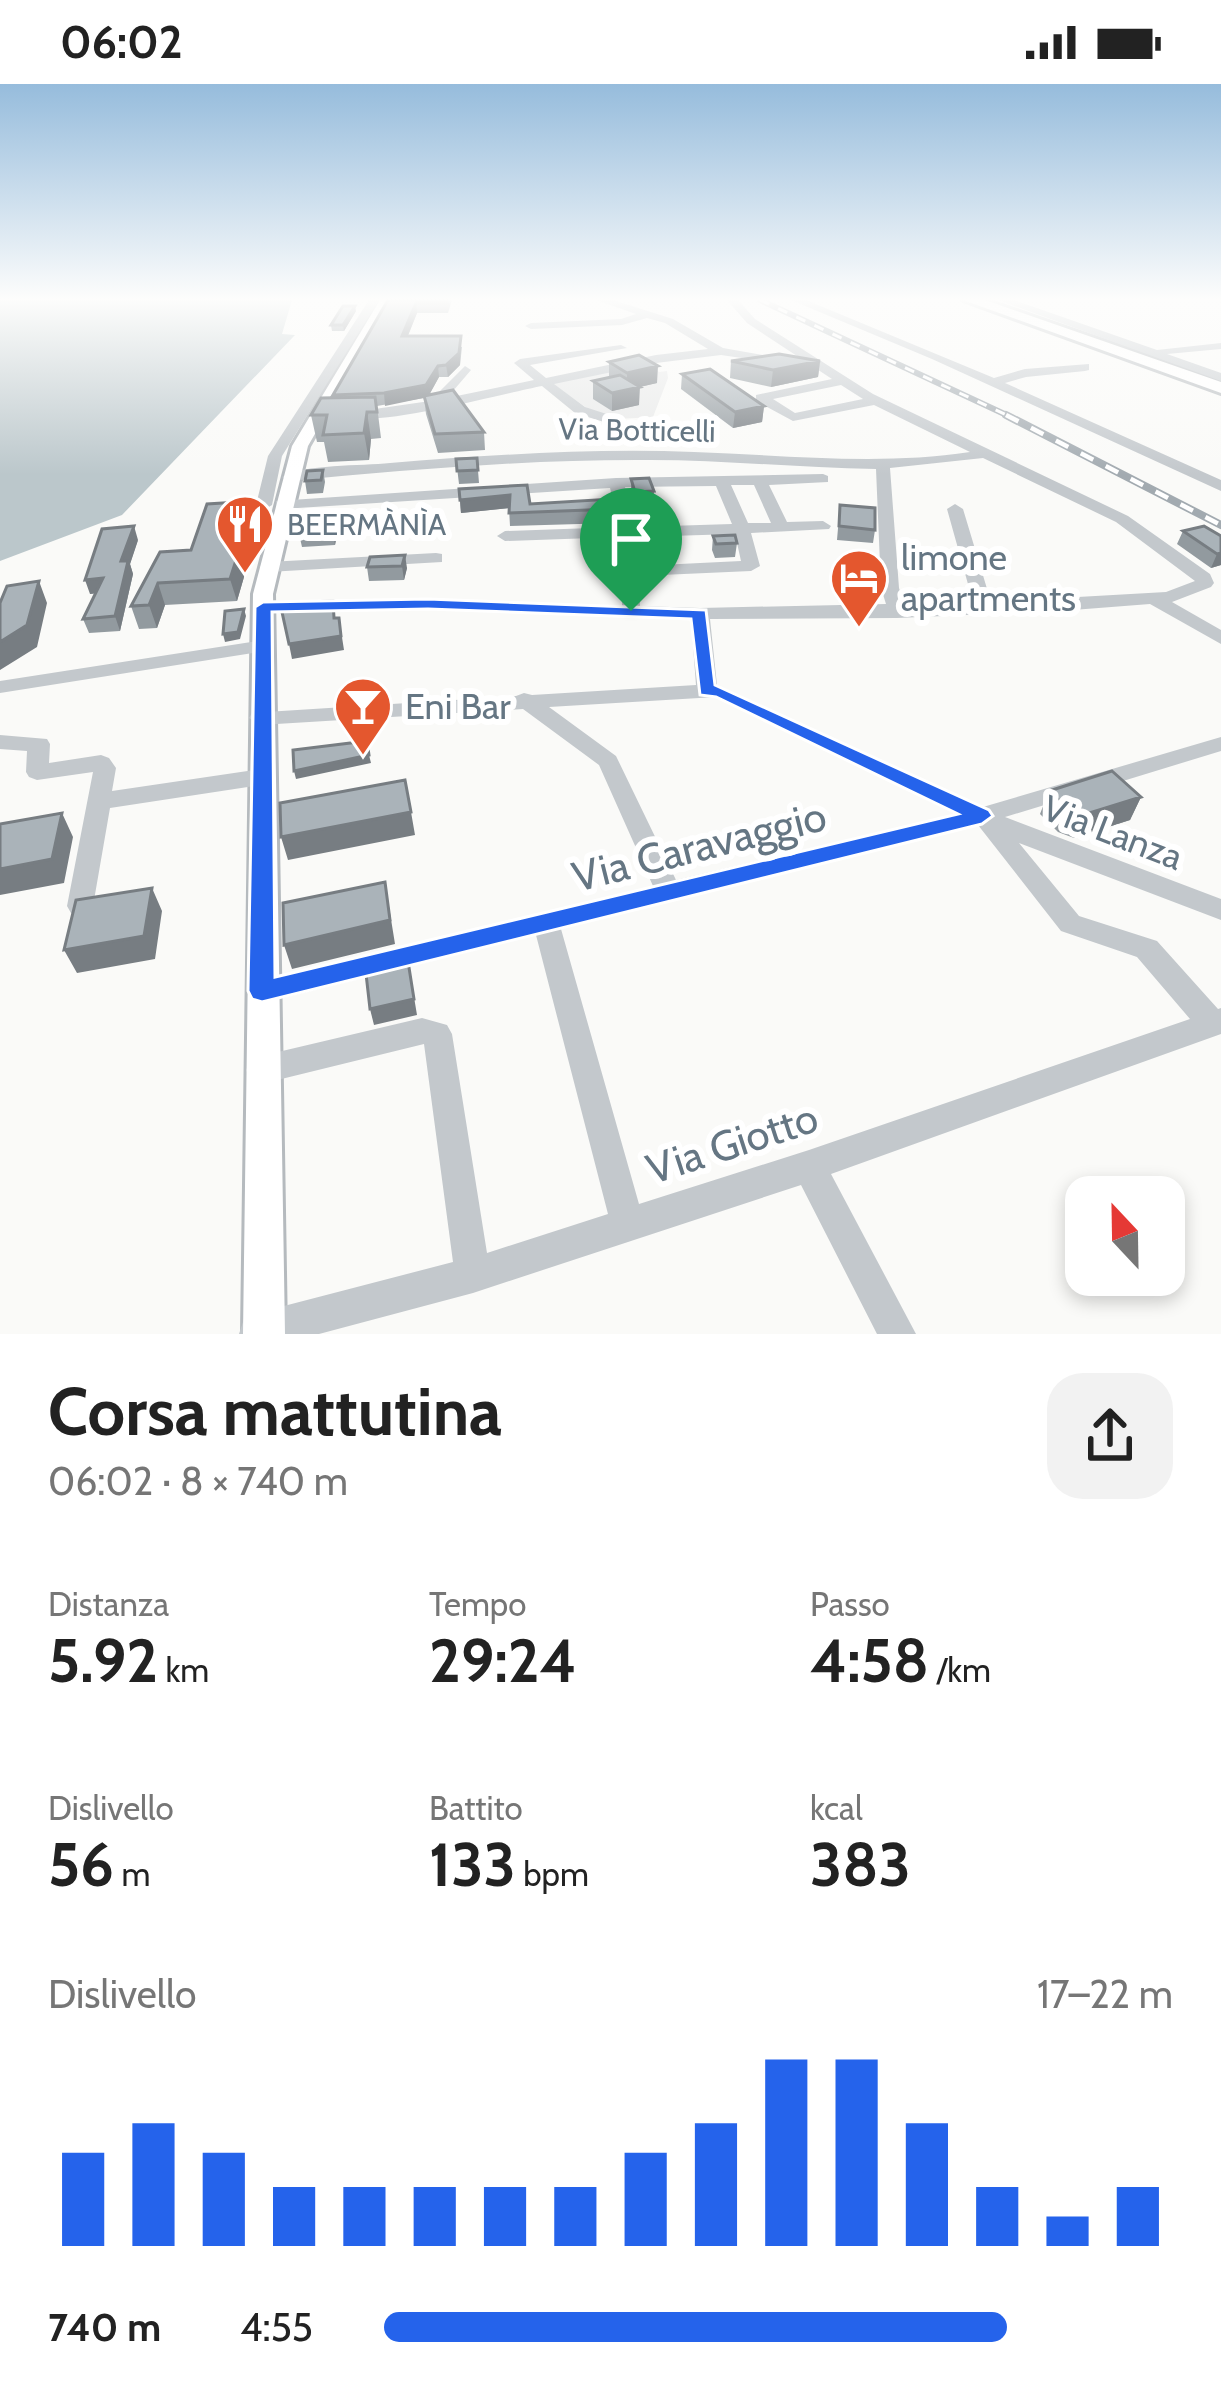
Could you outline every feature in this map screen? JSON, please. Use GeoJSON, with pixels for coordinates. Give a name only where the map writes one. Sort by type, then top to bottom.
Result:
{"type":"FeatureCollection","features":[{"type":"Feature","properties":{"kind":"highway"},"geometry":{"type":"LineString","coordinates":[[1136,358],[1221,388]]}},
{"type":"Feature","properties":{"kind":"main road"},"geometry":{"type":"LineString","coordinates":[[259,1333],[263,607],[279,495],[351,358]]}},
{"type":"Feature","properties":{"kind":"street"},"geometry":{"type":"LineString","coordinates":[[279,495],[275,456],[337,358]]}},
{"type":"Feature","properties":{"kind":"street"},"geometry":{"type":"LineString","coordinates":[[542,358],[521,361],[580,410],[620,422]]}},
{"type":"Feature","properties":{"kind":"street"},"geometry":{"type":"LineString","coordinates":[[317,416],[370,416],[541,380],[675,358]]}},
{"type":"Feature","properties":{"kind":"street"},"geometry":{"type":"LineString","coordinates":[[777,358],[812,363]]}},
{"type":"Feature","properties":{"kind":"street"},"geometry":{"type":"LineString","coordinates":[[805,358],[875,401],[1122,519],[1221,585]]}},
{"type":"Feature","properties":{"kind":"street"},"geometry":{"type":"LineString","coordinates":[[937,358],[1221,486]]}},
{"type":"Feature","properties":{"kind":"street"},"geometry":{"type":"LineString","coordinates":[[1174,358],[1221,377]]}},
{"type":"Feature","properties":{"kind":"street"},"geometry":{"type":"LineString","coordinates":[[994,382],[1025,373],[1085,367]]}},
{"type":"Feature","properties":{"kind":"street"},"geometry":{"type":"LineString","coordinates":[[435,404],[465,370]]}},
{"type":"Feature","properties":{"kind":"street"},"geometry":{"type":"LineString","coordinates":[[841,380],[761,398],[793,416],[875,401]]}},
{"type":"Feature","properties":{"kind":"street","name":"Via Botticelli"},"geometry":{"type":"LineString","coordinates":[[279,495],[549,455],[693,456],[883,466],[932,464],[982,454]]}},
{"type":"Feature","properties":{"kind":"street"},"geometry":{"type":"LineString","coordinates":[[883,466],[890,588],[897,611]]}},
{"type":"Feature","properties":{"kind":"street","name":"Via Botticelli"},"geometry":{"type":"LineString","coordinates":[[279,495],[823,479]]}},
{"type":"Feature","properties":{"kind":"street"},"geometry":{"type":"LineString","coordinates":[[759,480],[781,527]]}},
{"type":"Feature","properties":{"kind":"street"},"geometry":{"type":"LineString","coordinates":[[633,571],[746,568],[752,562],[722,481]]}},
{"type":"Feature","properties":{"kind":"street"},"geometry":{"type":"LineString","coordinates":[[616,483],[629,531],[631,611]]}},
{"type":"Feature","properties":{"kind":"street"},"geometry":{"type":"LineString","coordinates":[[955,509],[984,608]]}},
{"type":"Feature","properties":{"kind":"street"},"geometry":{"type":"LineString","coordinates":[[505,536],[823,526]]}},
{"type":"Feature","properties":{"kind":"street"},"geometry":{"type":"LineString","coordinates":[[268,567],[436,558]]}},
{"type":"Feature","properties":{"kind":"street"},"geometry":{"type":"LineString","coordinates":[[263,607],[428,604],[700,614],[984,608],[1193,592],[1205,584],[1202,574]]}},
{"type":"Feature","properties":{"kind":"street"},"geometry":{"type":"LineString","coordinates":[[1154,598],[1221,638]]}},
{"type":"Feature","properties":{"kind":"street"},"geometry":{"type":"LineString","coordinates":[[260,718],[706,691],[700,614]]}},
{"type":"Feature","properties":{"kind":"street"},"geometry":{"type":"LineString","coordinates":[[0,687],[264,646]]}},
{"type":"Feature","properties":{"kind":"street","name":"Via Lanza"},"geometry":{"type":"LineString","coordinates":[[706,691],[719,691],[982,816],[1221,910]]}},
{"type":"Feature","properties":{"kind":"street"},"geometry":{"type":"LineString","coordinates":[[524,699],[608,761],[670,894]]}},
{"type":"Feature","properties":{"kind":"street"},"geometry":{"type":"LineString","coordinates":[[0,742],[39,744],[37,772],[101,764],[80,906]]}},
{"type":"Feature","properties":{"kind":"street","name":"Via Caravaggio"},"geometry":{"type":"LineString","coordinates":[[262,991],[982,816],[1221,744]]}},
{"type":"Feature","properties":{"kind":"street"},"geometry":{"type":"LineString","coordinates":[[99,801],[261,777]]}},
{"type":"Feature","properties":{"kind":"street"},"geometry":{"type":"LineString","coordinates":[[982,816],[1070,924],[1147,949],[1217,1022]]}},
{"type":"Feature","properties":{"kind":"street"},"geometry":{"type":"LineString","coordinates":[[546,924],[628,1225]]}},
{"type":"Feature","properties":{"kind":"street","name":"Via Giotto"},"geometry":{"type":"LineString","coordinates":[[259,1333],[473,1275],[628,1225],[1217,1022]]}},
{"type":"Feature","properties":{"kind":"street"},"geometry":{"type":"LineString","coordinates":[[261,1070],[422,1030],[437,1034],[473,1275]]}},
{"type":"Feature","properties":{"kind":"street"},"geometry":{"type":"LineString","coordinates":[[809,1166],[897,1334]]}},
{"type":"Feature","properties":{"kind":"shaded area"},"geometry":{"type":"Polygon","coordinates":[[[0,358],[273,358],[122,515],[0,561],[0,358]]]}},
{"type":"Feature","properties":{"kind":"shaded area"},"geometry":{"type":"Polygon","coordinates":[[[649,363],[659,372],[667,371],[668,378],[653,417],[618,419],[594,413],[550,382],[649,363]]]}},
{"type":"Feature","properties":{"kind":"building"},"geometry":{"type":"Polygon","coordinates":[[[354,358],[453,358],[438,366],[426,385],[333,395],[354,358]]]}},
{"type":"Feature","properties":{"kind":"building"},"geometry":{"type":"Polygon","coordinates":[[[645,358],[658,366],[627,373],[609,362],[645,358]]]}},
{"type":"Feature","properties":{"kind":"building"},"geometry":{"type":"Polygon","coordinates":[[[804,358],[820,361],[773,370],[731,361],[804,358]]]}},
{"type":"Feature","properties":{"kind":"building"},"geometry":{"type":"Polygon","coordinates":[[[710,369],[764,406],[735,412],[682,374],[710,369]]]}},
{"type":"Feature","properties":{"kind":"building"},"geometry":{"type":"Polygon","coordinates":[[[620,375],[640,387],[612,393],[593,381],[620,375]]]}},
{"type":"Feature","properties":{"kind":"building"},"geometry":{"type":"Polygon","coordinates":[[[453,390],[484,432],[435,434],[424,396],[453,390]]]}},
{"type":"Feature","properties":{"kind":"building"},"geometry":{"type":"Polygon","coordinates":[[[375,397],[377,412],[367,412],[364,433],[323,435],[327,415],[311,415],[321,398],[375,397]]]}},
{"type":"Feature","properties":{"kind":"building"},"geometry":{"type":"Polygon","coordinates":[[[477,458],[478,470],[457,471],[456,459],[477,458]]]}},
{"type":"Feature","properties":{"kind":"building"},"geometry":{"type":"Polygon","coordinates":[[[323,470],[321,480],[305,481],[307,471],[323,470]]]}},
{"type":"Feature","properties":{"kind":"building"},"geometry":{"type":"Polygon","coordinates":[[[649,478],[654,491],[635,492],[631,479],[649,478]]]}},
{"type":"Feature","properties":{"kind":"building"},"geometry":{"type":"Polygon","coordinates":[[[527,485],[530,504],[612,499],[614,509],[509,513],[510,495],[460,500],[459,489],[527,485]]]}},
{"type":"Feature","properties":{"kind":"building"},"geometry":{"type":"Polygon","coordinates":[[[255,501],[230,579],[158,583],[149,605],[131,606],[160,552],[191,550],[207,504],[255,501]]]}},
{"type":"Feature","properties":{"kind":"building"},"geometry":{"type":"Polygon","coordinates":[[[840,505],[875,508],[875,530],[839,526],[840,505]]]}},
{"type":"Feature","properties":{"kind":"building"},"geometry":{"type":"Polygon","coordinates":[[[335,514],[333,532],[299,534],[303,516],[335,514]]]}},
{"type":"Feature","properties":{"kind":"building"},"geometry":{"type":"Polygon","coordinates":[[[134,526],[121,561],[128,561],[115,616],[83,619],[103,578],[85,580],[102,529],[134,526]]]}},
{"type":"Feature","properties":{"kind":"building"},"geometry":{"type":"Polygon","coordinates":[[[1204,526],[1221,536],[1221,553],[1183,531],[1204,526]]]}},
{"type":"Feature","properties":{"kind":"building"},"geometry":{"type":"Polygon","coordinates":[[[735,535],[737,543],[716,544],[713,536],[735,535]]]}},
{"type":"Feature","properties":{"kind":"building"},"geometry":{"type":"Polygon","coordinates":[[[405,555],[402,566],[367,567],[370,557],[405,555]]]}},
{"type":"Feature","properties":{"kind":"building"},"geometry":{"type":"Polygon","coordinates":[[[39,581],[27,625],[0,642],[0,603],[7,586],[39,581]]]}},
{"type":"Feature","properties":{"kind":"building"},"geometry":{"type":"Polygon","coordinates":[[[333,601],[341,636],[289,644],[280,603],[333,601]]]}},
{"type":"Feature","properties":{"kind":"building"},"geometry":{"type":"Polygon","coordinates":[[[244,609],[238,632],[223,634],[225,611],[244,609]]]}},
{"type":"Feature","properties":{"kind":"building"},"geometry":{"type":"Polygon","coordinates":[[[367,741],[369,755],[294,771],[293,750],[367,741]]]}},
{"type":"Feature","properties":{"kind":"building"},"geometry":{"type":"Polygon","coordinates":[[[1112,771],[1141,797],[1083,815],[1068,809],[1049,791],[1112,771]]]}},
{"type":"Feature","properties":{"kind":"building"},"geometry":{"type":"Polygon","coordinates":[[[405,780],[411,812],[281,837],[280,803],[405,780]]]}},
{"type":"Feature","properties":{"kind":"building"},"geometry":{"type":"Polygon","coordinates":[[[62,813],[52,859],[0,869],[0,824],[62,813]]]}},
{"type":"Feature","properties":{"kind":"building"},"geometry":{"type":"Polygon","coordinates":[[[385,882],[390,920],[284,945],[283,903],[385,882]]]}},
{"type":"Feature","properties":{"kind":"building"},"geometry":{"type":"Polygon","coordinates":[[[152,888],[144,936],[64,950],[76,900],[152,888]]]}},
{"type":"Feature","properties":{"kind":"building"},"geometry":{"type":"Polygon","coordinates":[[[407,955],[414,999],[370,1009],[365,965],[407,955]]]}},
{"type":"Feature","properties":{"kind":"railway"},"geometry":{"type":"LineString","coordinates":[[885,358],[1013,418]]}},
{"type":"Feature","properties":{"kind":"railway"},"geometry":{"type":"LineString","coordinates":[[1006,415],[1221,525]]}},
{"type":"Feature","properties":{"kind":"place","name":"BEERMÀNÌA"},"geometry":{"type":"Point","coordinates":[245,575]}},
{"type":"Feature","properties":{"kind":"place","name":"limone apartments"},"geometry":{"type":"Point","coordinates":[859,629]}},
{"type":"Feature","properties":{"kind":"place","name":"Eni Bar"},"geometry":{"type":"Point","coordinates":[363,757]}},
{"type":"Feature","properties":{"kind":"route"},"geometry":{"type":"LineString","coordinates":[[428,604],[631,611],[700,614],[706,691],[719,691],[982,816],[262,991],[263,607],[428,604]]}}]}
